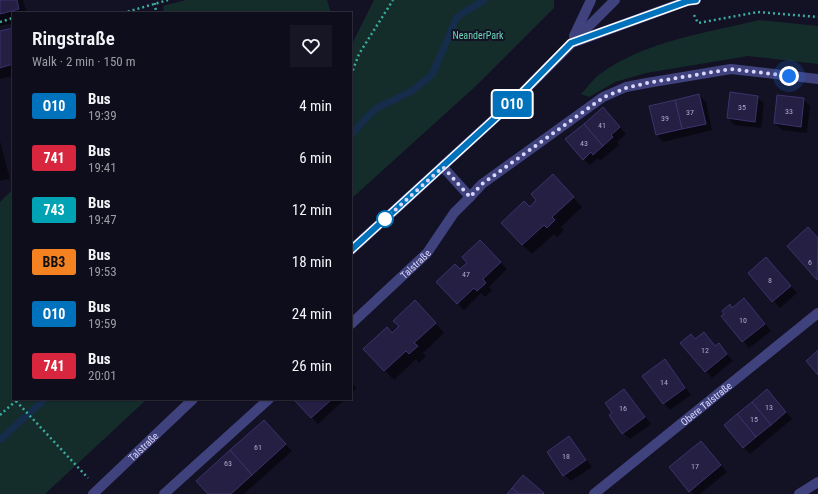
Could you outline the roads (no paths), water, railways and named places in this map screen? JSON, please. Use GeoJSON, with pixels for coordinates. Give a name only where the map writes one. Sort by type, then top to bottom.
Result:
{"type":"FeatureCollection","features":[{"type":"Feature","properties":{"kind":"street"},"geometry":{"type":"LineString","coordinates":[[571,43],[591,0]]}},
{"type":"Feature","properties":{"kind":"street"},"geometry":{"type":"LineString","coordinates":[[352,249],[515,100],[615,0]]}},
{"type":"Feature","properties":{"kind":"street"},"geometry":{"type":"LineString","coordinates":[[571,43],[688,1],[696,0]]}},
{"type":"Feature","properties":{"kind":"street","name":"Talstraße"},"geometry":{"type":"LineString","coordinates":[[352,323],[415,266],[437,240],[454,212],[482,184],[604,97],[626,88],[731,69],[818,78]]}},
{"type":"Feature","properties":{"kind":"street"},"geometry":{"type":"LineString","coordinates":[[443,167],[470,197]]}},
{"type":"Feature","properties":{"kind":"street","name":"Obere Talstraße"},"geometry":{"type":"LineString","coordinates":[[594,494],[818,313]]}},
{"type":"Feature","properties":{"kind":"street","name":"Talstraße"},"geometry":{"type":"LineString","coordinates":[[95,492],[192,400]]}},
{"type":"Feature","properties":{"kind":"street"},"geometry":{"type":"LineString","coordinates":[[164,494],[268,400]]}},
{"type":"Feature","properties":{"kind":"street"},"geometry":{"type":"LineString","coordinates":[[799,494],[818,482]]}},
{"type":"Feature","properties":{"kind":"waterway"},"geometry":{"type":"LineString","coordinates":[[352,134],[377,108],[412,91],[432,75],[457,17],[484,0]]}},
{"type":"Feature","properties":{"kind":"waterway"},"geometry":{"type":"LineString","coordinates":[[0,440],[44,400]]}},
{"type":"Feature","properties":{"kind":"park label","name":"NeanderPark"},"geometry":{"type":"Point","coordinates":[478,35]}}]}
